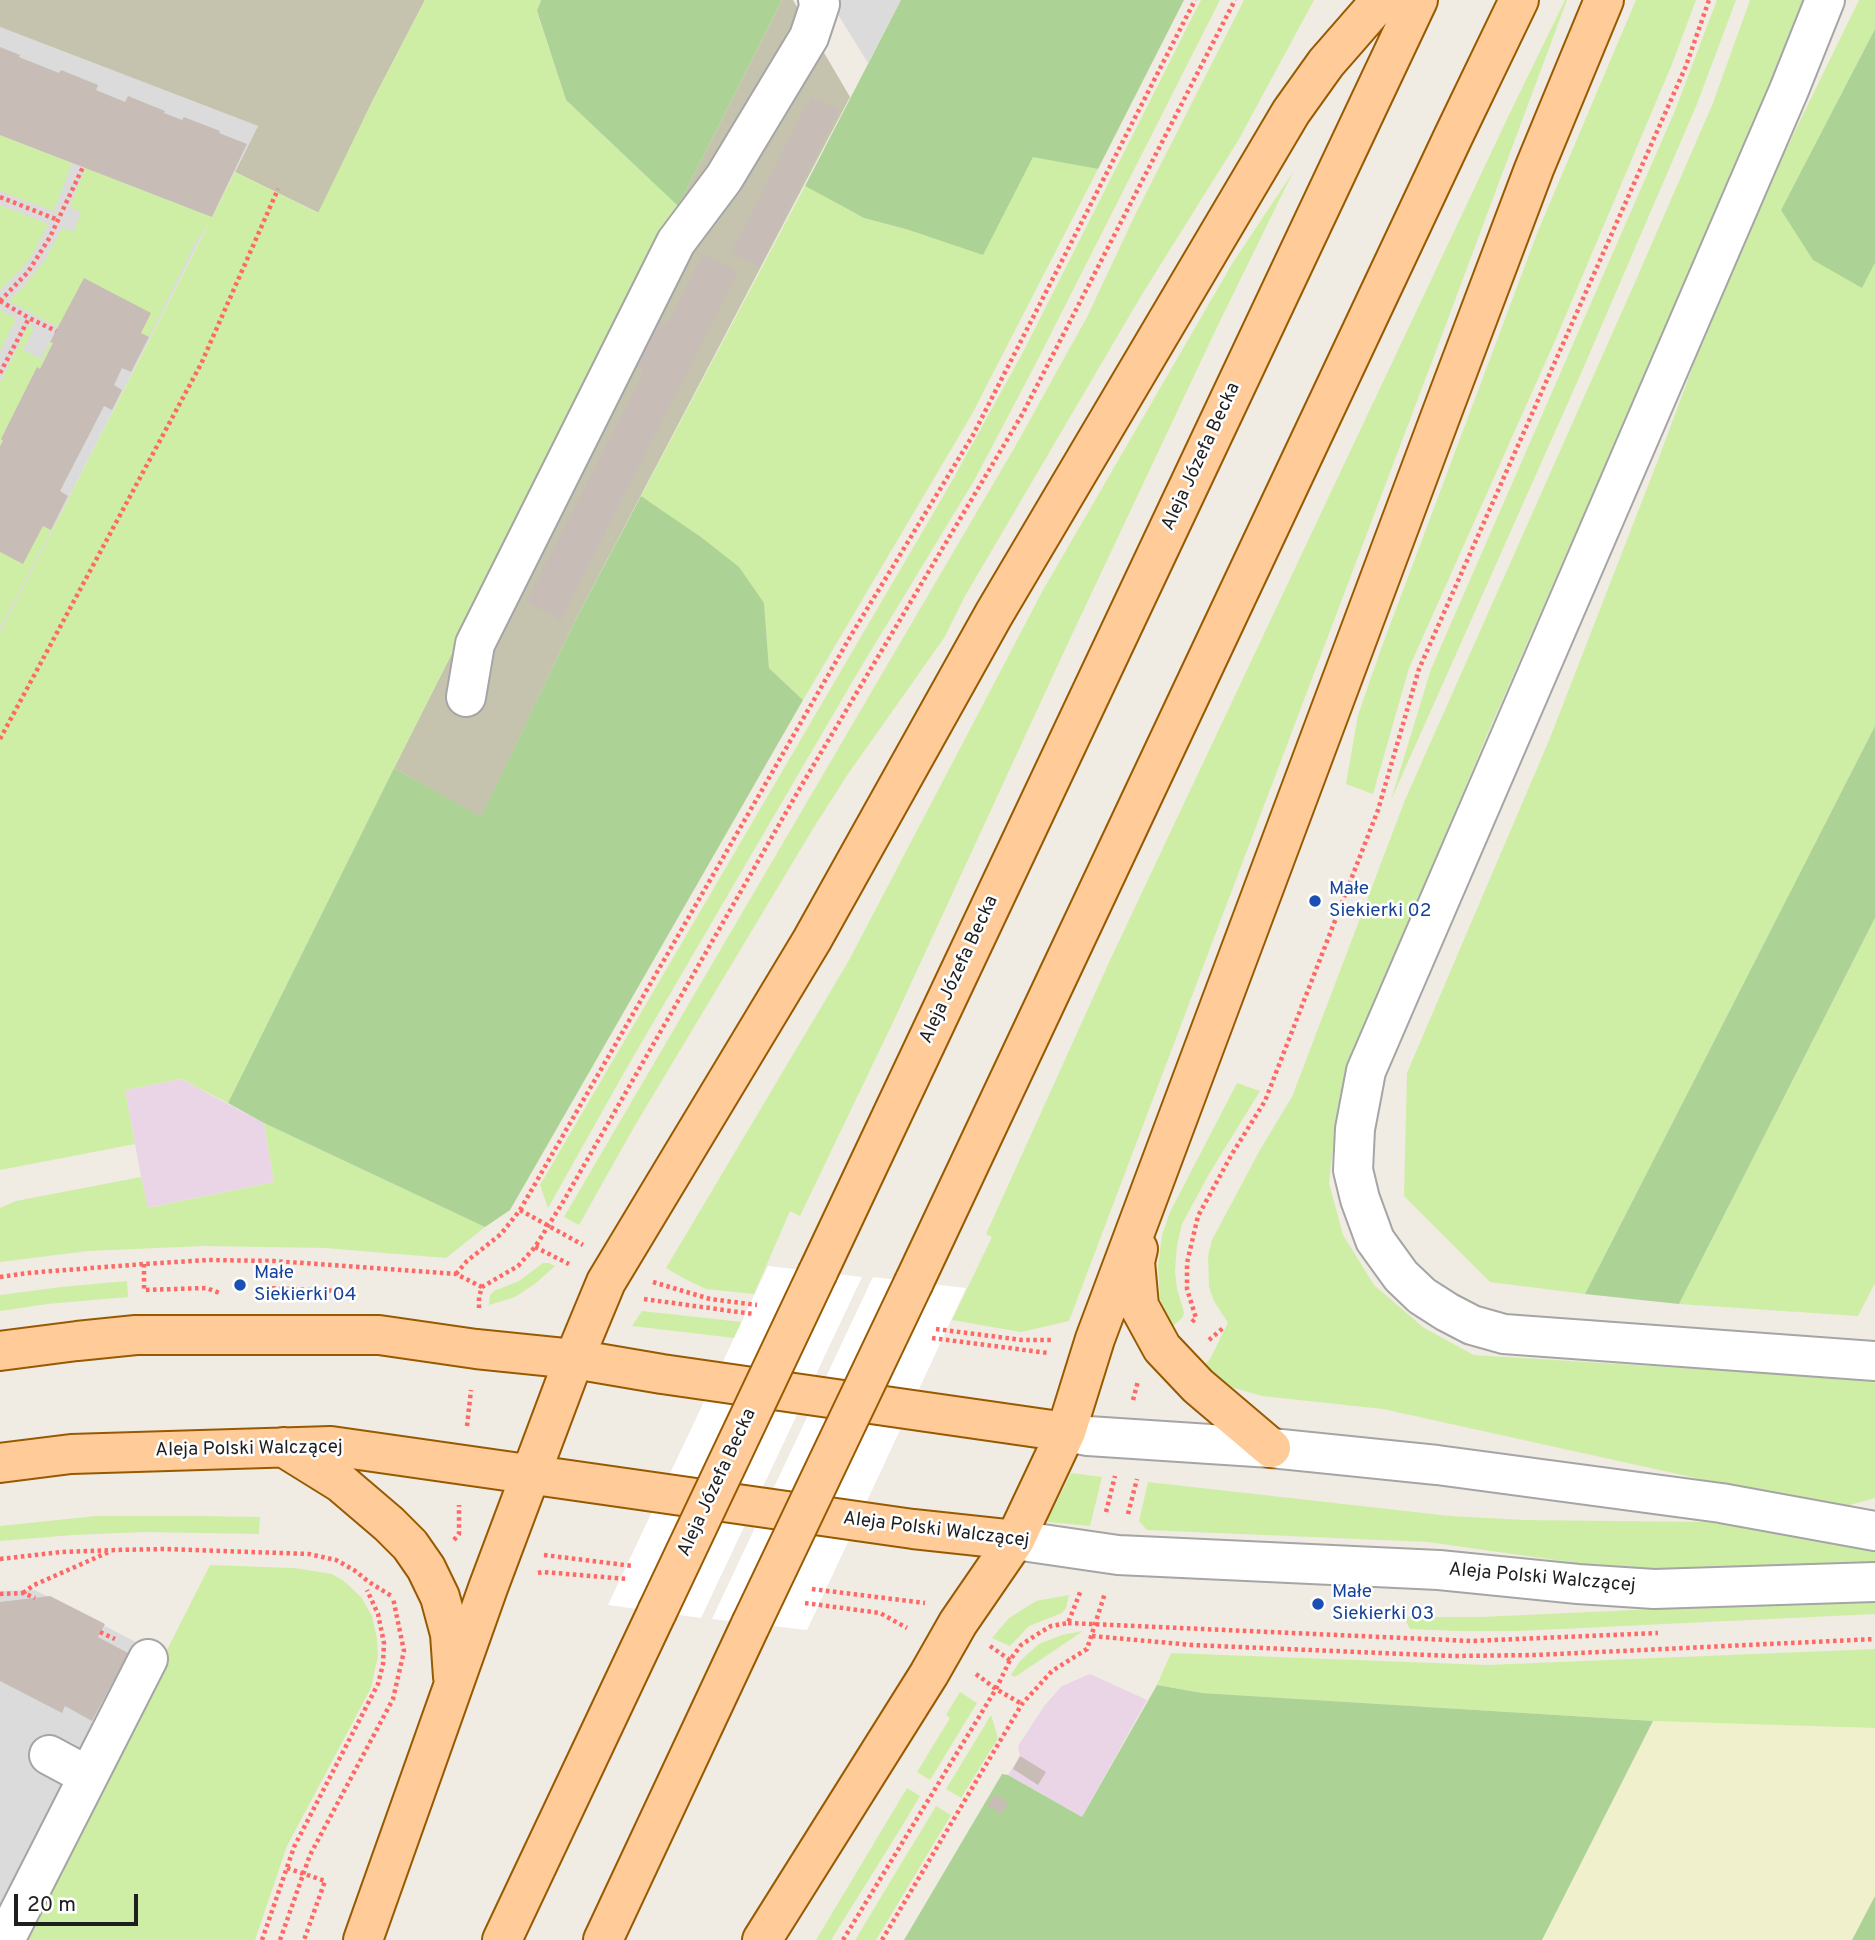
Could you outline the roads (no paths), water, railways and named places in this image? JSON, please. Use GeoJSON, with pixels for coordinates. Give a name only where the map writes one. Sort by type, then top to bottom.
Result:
{"type":"FeatureCollection","features":[{"type":"Feature","properties":{"kind":"main road"},"geometry":{"type":"LineString","coordinates":[[363,1940],[488,1588],[574,1359],[606,1282],[812,940],[994,614],[1291,112],[1326,63],[1381,0]]}},
{"type":"Feature","properties":{"kind":"main road","name":"Aleja Józefa Becka"},"geometry":{"type":"LineString","coordinates":[[502,1940],[1418,0]]}},
{"type":"Feature","properties":{"kind":"main road"},"geometry":{"type":"LineString","coordinates":[[603,1940],[1519,0]]}},
{"type":"Feature","properties":{"kind":"main road"},"geometry":{"type":"LineString","coordinates":[[762,1940],[929,1674],[958,1623],[1015,1540],[1066,1432],[1095,1339],[1151,1188],[1534,169],[1604,0]]}},
{"type":"Feature","properties":{"kind":"main road"},"geometry":{"type":"LineString","coordinates":[[1151,1188],[1135,1262],[1139,1306],[1170,1357],[1198,1386],[1271,1448]]}},
{"type":"Feature","properties":{"kind":"main road"},"geometry":{"type":"LineString","coordinates":[[0,1351],[136,1335],[379,1335],[574,1359],[1066,1432]]}},
{"type":"Feature","properties":{"kind":"main road","name":"Aleja Polski Walczącej"},"geometry":{"type":"LineString","coordinates":[[0,1463],[71,1454],[331,1446],[913,1529],[1015,1540]]}},
{"type":"Feature","properties":{"kind":"main road"},"geometry":{"type":"LineString","coordinates":[[283,1447],[341,1483],[410,1545],[426,1568],[440,1597],[450,1634],[454,1686]]}},
{"type":"Feature","properties":{"kind":"street"},"geometry":{"type":"LineString","coordinates":[[466,697],[475,644],[676,242],[724,178],[809,37],[820,4],[818,0]]}},
{"type":"Feature","properties":{"kind":"street"},"geometry":{"type":"LineString","coordinates":[[1825,0],[1366,1071],[1355,1129],[1353,1170],[1375,1240],[1401,1276],[1422,1296],[1472,1325],[1504,1334],[1875,1361]]}},
{"type":"Feature","properties":{"kind":"street"},"geometry":{"type":"LineString","coordinates":[[1066,1432],[1088,1436],[1271,1448],[1464,1468],[1721,1503],[1875,1531]]}},
{"type":"Feature","properties":{"kind":"street"},"geometry":{"type":"LineString","coordinates":[[1837,1523],[1875,1517]]}},
{"type":"Feature","properties":{"kind":"street","name":"Aleja Polski Walczącej"},"geometry":{"type":"LineString","coordinates":[[1015,1540],[1107,1553],[1439,1570],[1654,1589],[1875,1582]]}},
{"type":"Feature","properties":{"kind":"street"},"geometry":{"type":"LineString","coordinates":[[5,1940],[148,1659]]}},
{"type":"Feature","properties":{"kind":"street"},"geometry":{"type":"LineString","coordinates":[[49,1755],[88,1776]]}},
{"type":"Feature","properties":{"kind":"place","name":"Małe Siekierki 02"},"geometry":{"type":"Point","coordinates":[1315,901]}},
{"type":"Feature","properties":{"kind":"place","name":"Małe Siekierki 04"},"geometry":{"type":"Point","coordinates":[240,1285]}},
{"type":"Feature","properties":{"kind":"place","name":"Małe Siekierki 03"},"geometry":{"type":"Point","coordinates":[1318,1604]}}]}
